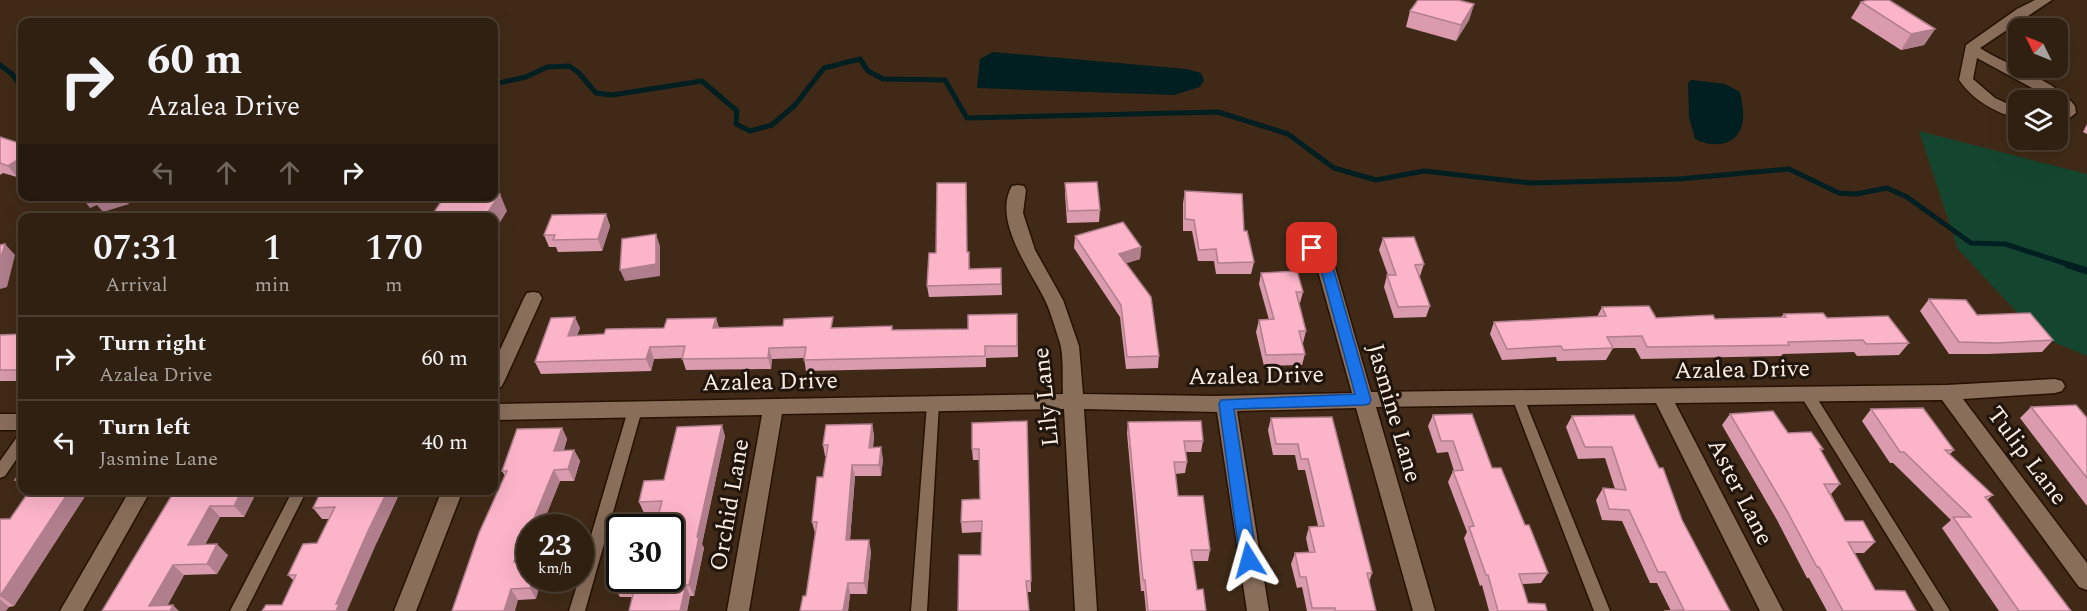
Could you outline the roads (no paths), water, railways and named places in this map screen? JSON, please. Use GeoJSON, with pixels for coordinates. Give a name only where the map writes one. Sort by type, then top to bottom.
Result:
{"type":"FeatureCollection","features":[{"type":"Feature","properties":{"kind":"street"},"geometry":{"type":"LineString","coordinates":[[2008,112],[1981,97],[1966,80],[1971,48],[2022,12],[2045,0]]}},
{"type":"Feature","properties":{"kind":"street"},"geometry":{"type":"LineString","coordinates":[[1971,48],[1994,63],[2048,90]]}},
{"type":"Feature","properties":{"kind":"street","name":"Lily Lane"},"geometry":{"type":"LineString","coordinates":[[1018,190],[1015,213],[1026,250],[1054,300],[1070,346],[1086,611]]}},
{"type":"Feature","properties":{"kind":"street","name":"Jasmine Lane"},"geometry":{"type":"LineString","coordinates":[[1300,238],[1323,257],[1424,611]]}},
{"type":"Feature","properties":{"kind":"street"},"geometry":{"type":"LineString","coordinates":[[498,373],[533,298]]}},
{"type":"Feature","properties":{"kind":"street","name":"Azalea Drive"},"geometry":{"type":"LineString","coordinates":[[498,412],[1074,401],[1226,404],[1947,392],[2055,386]]}},
{"type":"Feature","properties":{"kind":"street","name":"Tulip Lane"},"geometry":{"type":"LineString","coordinates":[[1947,392],[2087,580]]}},
{"type":"Feature","properties":{"kind":"street","name":"Aster Lane"},"geometry":{"type":"LineString","coordinates":[[1662,396],[1772,611]]}},
{"type":"Feature","properties":{"kind":"street"},"geometry":{"type":"LineString","coordinates":[[1226,404],[1258,611]]}},
{"type":"Feature","properties":{"kind":"street","name":"Orchid Lane"},"geometry":{"type":"LineString","coordinates":[[738,611],[773,408]]}},
{"type":"Feature","properties":{"kind":"street"},"geometry":{"type":"LineString","coordinates":[[0,422],[18,422]]}},
{"type":"Feature","properties":{"kind":"street"},"geometry":{"type":"LineString","coordinates":[[71,611],[138,495]]}},
{"type":"Feature","properties":{"kind":"street"},"geometry":{"type":"LineString","coordinates":[[405,611],[451,495]]}},
{"type":"Feature","properties":{"kind":"lane"},"geometry":{"type":"LineString","coordinates":[[1807,394],[1942,611]]}},
{"type":"Feature","properties":{"kind":"lane"},"geometry":{"type":"LineString","coordinates":[[1518,398],[1602,611]]}},
{"type":"Feature","properties":{"kind":"lane"},"geometry":{"type":"LineString","coordinates":[[919,611],[933,404]]}},
{"type":"Feature","properties":{"kind":"lane"},"geometry":{"type":"LineString","coordinates":[[577,611],[635,410]]}},
{"type":"Feature","properties":{"kind":"lane"},"geometry":{"type":"LineString","coordinates":[[0,472],[18,447]]}},
{"type":"Feature","properties":{"kind":"lane"},"geometry":{"type":"LineString","coordinates":[[238,611],[297,495]]}},
{"type":"Feature","properties":{"kind":"water"},"geometry":{"type":"Polygon","coordinates":[[[993,52],[1186,69],[1201,73],[1204,80],[1200,87],[1174,95],[977,88],[980,59],[993,52]]]}},
{"type":"Feature","properties":{"kind":"water"},"geometry":{"type":"Polygon","coordinates":[[[1691,80],[1725,84],[1740,92],[1743,121],[1735,138],[1723,144],[1709,144],[1695,139],[1689,117],[1688,83],[1691,80]]]}},
{"type":"Feature","properties":{"kind":"waterway"},"geometry":{"type":"LineString","coordinates":[[498,83],[526,77],[547,67],[569,66],[578,72],[596,93],[612,95],[702,81],[737,111],[736,124],[750,131],[772,125],[795,105],[824,68],[860,59],[868,71],[883,79],[945,80],[967,118],[1218,112],[1288,134],[1334,168],[1376,180],[1424,171],[1531,183],[1679,179],[1789,169],[1839,193],[1856,194],[1887,188],[1907,197],[1971,243],[2005,244],[2073,266]]}},
{"type":"Feature","properties":{"kind":"waterway"},"geometry":{"type":"LineString","coordinates":[[0,65],[18,82]]}},
{"type":"Feature","properties":{"kind":"waterway"},"geometry":{"type":"LineString","coordinates":[[2068,265],[2087,271]]}}]}
